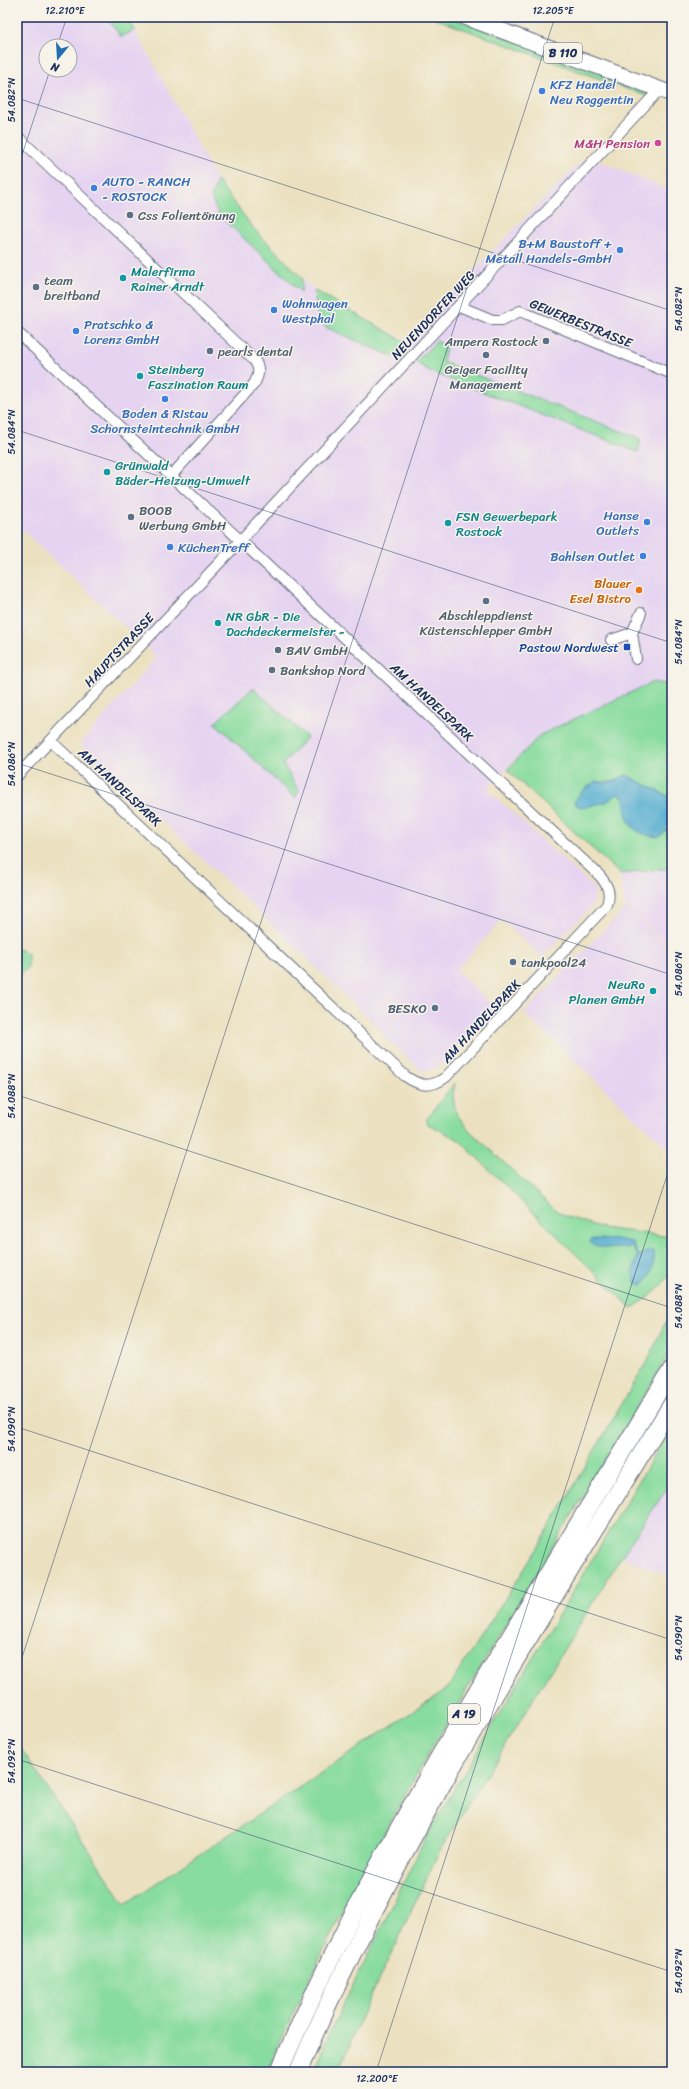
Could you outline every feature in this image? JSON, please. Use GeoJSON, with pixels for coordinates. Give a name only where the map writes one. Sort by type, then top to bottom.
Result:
{"type":"FeatureCollection","features":[{"type":"Feature","properties":{"kind":"highway","name":"A 19"},"geometry":{"type":"LineString","coordinates":[[279,2072],[319,1982],[402,1822],[459,1722],[672,1369]]}},
{"type":"Feature","properties":{"kind":"highway","name":"A 19"},"geometry":{"type":"LineString","coordinates":[[298,2072],[344,1972],[414,1838],[474,1731],[672,1404]]}},
{"type":"Feature","properties":{"kind":"main road","name":"B 110"},"geometry":{"type":"LineString","coordinates":[[465,17],[666,92]]}},
{"type":"Feature","properties":{"kind":"street","name":"NEUENDORFER WEG"},"geometry":{"type":"LineString","coordinates":[[240,541],[459,306],[666,92]]}},
{"type":"Feature","properties":{"kind":"street"},"geometry":{"type":"LineString","coordinates":[[17,136],[255,360],[259,367],[258,376],[254,384],[171,476]]}},
{"type":"Feature","properties":{"kind":"street","name":"GEWERBESTRASSE"},"geometry":{"type":"LineString","coordinates":[[459,306],[493,320],[502,320],[520,311],[672,374]]}},
{"type":"Feature","properties":{"kind":"street"},"geometry":{"type":"LineString","coordinates":[[17,332],[240,541]]}},
{"type":"Feature","properties":{"kind":"street","name":"AM HANDELSPARK"},"geometry":{"type":"LineString","coordinates":[[51,741],[406,1076],[424,1086],[431,1086],[446,1077],[607,905],[609,899],[608,888],[594,871],[240,541]]}},
{"type":"Feature","properties":{"kind":"street","name":"HAUPTSTRASSE"},"geometry":{"type":"LineString","coordinates":[[17,776],[240,541]]}},
{"type":"Feature","properties":{"kind":"street"},"geometry":{"type":"LineString","coordinates":[[636,659],[632,633],[641,613]]}},
{"type":"Feature","properties":{"kind":"street"},"geometry":{"type":"LineString","coordinates":[[612,640],[632,633]]}},
{"type":"Feature","properties":{"kind":"shaded area"},"geometry":{"type":"Polygon","coordinates":[[[17,17],[128,17],[217,180],[254,229],[314,290],[405,341],[572,170],[588,157],[672,191],[672,685],[653,682],[540,735],[487,789],[594,888],[595,900],[593,905],[542,957],[502,920],[456,970],[494,1007],[437,1068],[423,1072],[383,1036],[383,1032],[236,890],[80,744],[157,657],[17,525],[17,17]]]}},
{"type":"Feature","properties":{"kind":"shaded area"},"geometry":{"type":"Polygon","coordinates":[[[672,868],[672,949],[624,904],[620,874],[672,868]]]}},
{"type":"Feature","properties":{"kind":"shaded area"},"geometry":{"type":"Polygon","coordinates":[[[626,907],[672,951],[672,1152],[524,1013],[626,907]]]}},
{"type":"Feature","properties":{"kind":"shaded area"},"geometry":{"type":"Polygon","coordinates":[[[672,1481],[672,1577],[621,1557],[672,1481]]]}},
{"type":"Feature","properties":{"kind":"green space"},"geometry":{"type":"Polygon","coordinates":[[[106,17],[128,17],[135,30],[121,37],[106,17]]]}},
{"type":"Feature","properties":{"kind":"green space"},"geometry":{"type":"Polygon","coordinates":[[[431,17],[450,17],[647,90],[649,97],[431,17]]]}},
{"type":"Feature","properties":{"kind":"green space"},"geometry":{"type":"Polygon","coordinates":[[[217,180],[254,229],[302,278],[301,292],[219,215],[211,198],[217,180]]]}},
{"type":"Feature","properties":{"kind":"green space"},"geometry":{"type":"Polygon","coordinates":[[[314,290],[405,342],[394,357],[325,327],[317,313],[314,290]]]}},
{"type":"Feature","properties":{"kind":"green space"},"geometry":{"type":"Polygon","coordinates":[[[437,341],[446,346],[443,362],[641,439],[638,452],[431,372],[415,362],[437,341]]]}},
{"type":"Feature","properties":{"kind":"green space"},"geometry":{"type":"Polygon","coordinates":[[[653,682],[672,685],[672,798],[626,775],[608,782],[596,781],[606,802],[618,794],[624,797],[625,809],[659,837],[672,825],[672,868],[620,874],[507,770],[540,735],[653,682]]]}},
{"type":"Feature","properties":{"kind":"green space"},"geometry":{"type":"Polygon","coordinates":[[[253,688],[307,737],[283,764],[299,791],[295,798],[215,723],[253,688]]]}},
{"type":"Feature","properties":{"kind":"green space"},"geometry":{"type":"Polygon","coordinates":[[[17,949],[28,953],[28,968],[17,976],[17,949]]]}},
{"type":"Feature","properties":{"kind":"green space"},"geometry":{"type":"Polygon","coordinates":[[[455,1082],[453,1097],[456,1113],[469,1130],[555,1210],[568,1217],[602,1228],[672,1237],[672,1266],[667,1279],[656,1291],[643,1302],[631,1308],[459,1140],[426,1123],[426,1120],[455,1082]]]}},
{"type":"Feature","properties":{"kind":"green space"},"geometry":{"type":"Polygon","coordinates":[[[672,1313],[672,1349],[409,1788],[344,1908],[304,1989],[267,2072],[17,2072],[17,1743],[125,1904],[448,1688],[536,1551],[650,1356],[663,1327],[672,1313]]]}},
{"type":"Feature","properties":{"kind":"green space"},"geometry":{"type":"Polygon","coordinates":[[[672,1426],[672,1481],[621,1557],[440,1850],[359,2021],[339,2072],[313,2072],[331,2030],[428,1833],[672,1426]]]}},
{"type":"Feature","properties":{"kind":"water"},"geometry":{"type":"Polygon","coordinates":[[[626,775],[672,798],[672,825],[659,837],[642,833],[632,826],[627,815],[624,798],[618,794],[606,802],[581,808],[574,803],[581,792],[596,781],[608,782],[626,775]]]}},
{"type":"Feature","properties":{"kind":"water"},"geometry":{"type":"Polygon","coordinates":[[[592,1239],[623,1240],[632,1242],[639,1256],[645,1252],[654,1251],[654,1261],[650,1274],[642,1285],[635,1283],[633,1270],[638,1256],[632,1247],[606,1248],[590,1243],[592,1239]]]}},
{"type":"Feature","properties":{"kind":"place","name":"KFZ Handel Neu Roggentin"},"geometry":{"type":"Point","coordinates":[542,91]}},
{"type":"Feature","properties":{"kind":"place","name":"M&H Pension"},"geometry":{"type":"Point","coordinates":[658,143]}},
{"type":"Feature","properties":{"kind":"place","name":"AUTO - RANCH - ROSTOCK"},"geometry":{"type":"Point","coordinates":[94,188]}},
{"type":"Feature","properties":{"kind":"place","name":"Css Folientönung"},"geometry":{"type":"Point","coordinates":[130,215]}},
{"type":"Feature","properties":{"kind":"place","name":"B+M Baustoff + Metall Handels-GmbH"},"geometry":{"type":"Point","coordinates":[620,250]}},
{"type":"Feature","properties":{"kind":"place","name":"Malerfirma Rainer Arndt"},"geometry":{"type":"Point","coordinates":[123,278]}},
{"type":"Feature","properties":{"kind":"place","name":"team breitband"},"geometry":{"type":"Point","coordinates":[36,287]}},
{"type":"Feature","properties":{"kind":"place","name":"Wohnwagen Westphal"},"geometry":{"type":"Point","coordinates":[274,310]}},
{"type":"Feature","properties":{"kind":"place","name":"Pratschko & Lorenz GmbH"},"geometry":{"type":"Point","coordinates":[76,331]}},
{"type":"Feature","properties":{"kind":"place","name":"Ampera Rostock"},"geometry":{"type":"Point","coordinates":[546,341]}},
{"type":"Feature","properties":{"kind":"place","name":"pearls dental"},"geometry":{"type":"Point","coordinates":[210,351]}},
{"type":"Feature","properties":{"kind":"place","name":"Geiger Facility Management"},"geometry":{"type":"Point","coordinates":[486,355]}},
{"type":"Feature","properties":{"kind":"place","name":"Steinberg Faszination Raum"},"geometry":{"type":"Point","coordinates":[140,376]}},
{"type":"Feature","properties":{"kind":"place","name":"Boden & Ristau Schornsteintechnik GmbH"},"geometry":{"type":"Point","coordinates":[165,399]}},
{"type":"Feature","properties":{"kind":"place","name":"Grünwald Bäder-Heizung-Umwelt"},"geometry":{"type":"Point","coordinates":[107,472]}},
{"type":"Feature","properties":{"kind":"place","name":"BOOB Werbung GmbH"},"geometry":{"type":"Point","coordinates":[131,517]}},
{"type":"Feature","properties":{"kind":"place","name":"Hanse Outlets"},"geometry":{"type":"Point","coordinates":[647,522]}},
{"type":"Feature","properties":{"kind":"place","name":"FSN Gewerbepark Rostock"},"geometry":{"type":"Point","coordinates":[448,523]}},
{"type":"Feature","properties":{"kind":"place","name":"KüchenTreff"},"geometry":{"type":"Point","coordinates":[170,547]}},
{"type":"Feature","properties":{"kind":"place","name":"Bahlsen Outlet"},"geometry":{"type":"Point","coordinates":[643,556]}},
{"type":"Feature","properties":{"kind":"place","name":"Blauer Esel Bistro"},"geometry":{"type":"Point","coordinates":[639,590]}},
{"type":"Feature","properties":{"kind":"place","name":"Abschleppdienst Küstenschlepper GmbH"},"geometry":{"type":"Point","coordinates":[486,601]}},
{"type":"Feature","properties":{"kind":"place","name":"NR GbR - Die Dachdeckermeister -"},"geometry":{"type":"Point","coordinates":[218,623]}},
{"type":"Feature","properties":{"kind":"place","name":"Pastow Nordwest"},"geometry":{"type":"Point","coordinates":[627,647]}},
{"type":"Feature","properties":{"kind":"place","name":"BAV GmbH"},"geometry":{"type":"Point","coordinates":[278,650]}},
{"type":"Feature","properties":{"kind":"place","name":"Bankshop Nord"},"geometry":{"type":"Point","coordinates":[272,670]}},
{"type":"Feature","properties":{"kind":"place","name":"tankpool24"},"geometry":{"type":"Point","coordinates":[513,962]}},
{"type":"Feature","properties":{"kind":"place","name":"NeuRo Planen GmbH"},"geometry":{"type":"Point","coordinates":[653,991]}},
{"type":"Feature","properties":{"kind":"place","name":"BESKO"},"geometry":{"type":"Point","coordinates":[435,1008]}}]}
